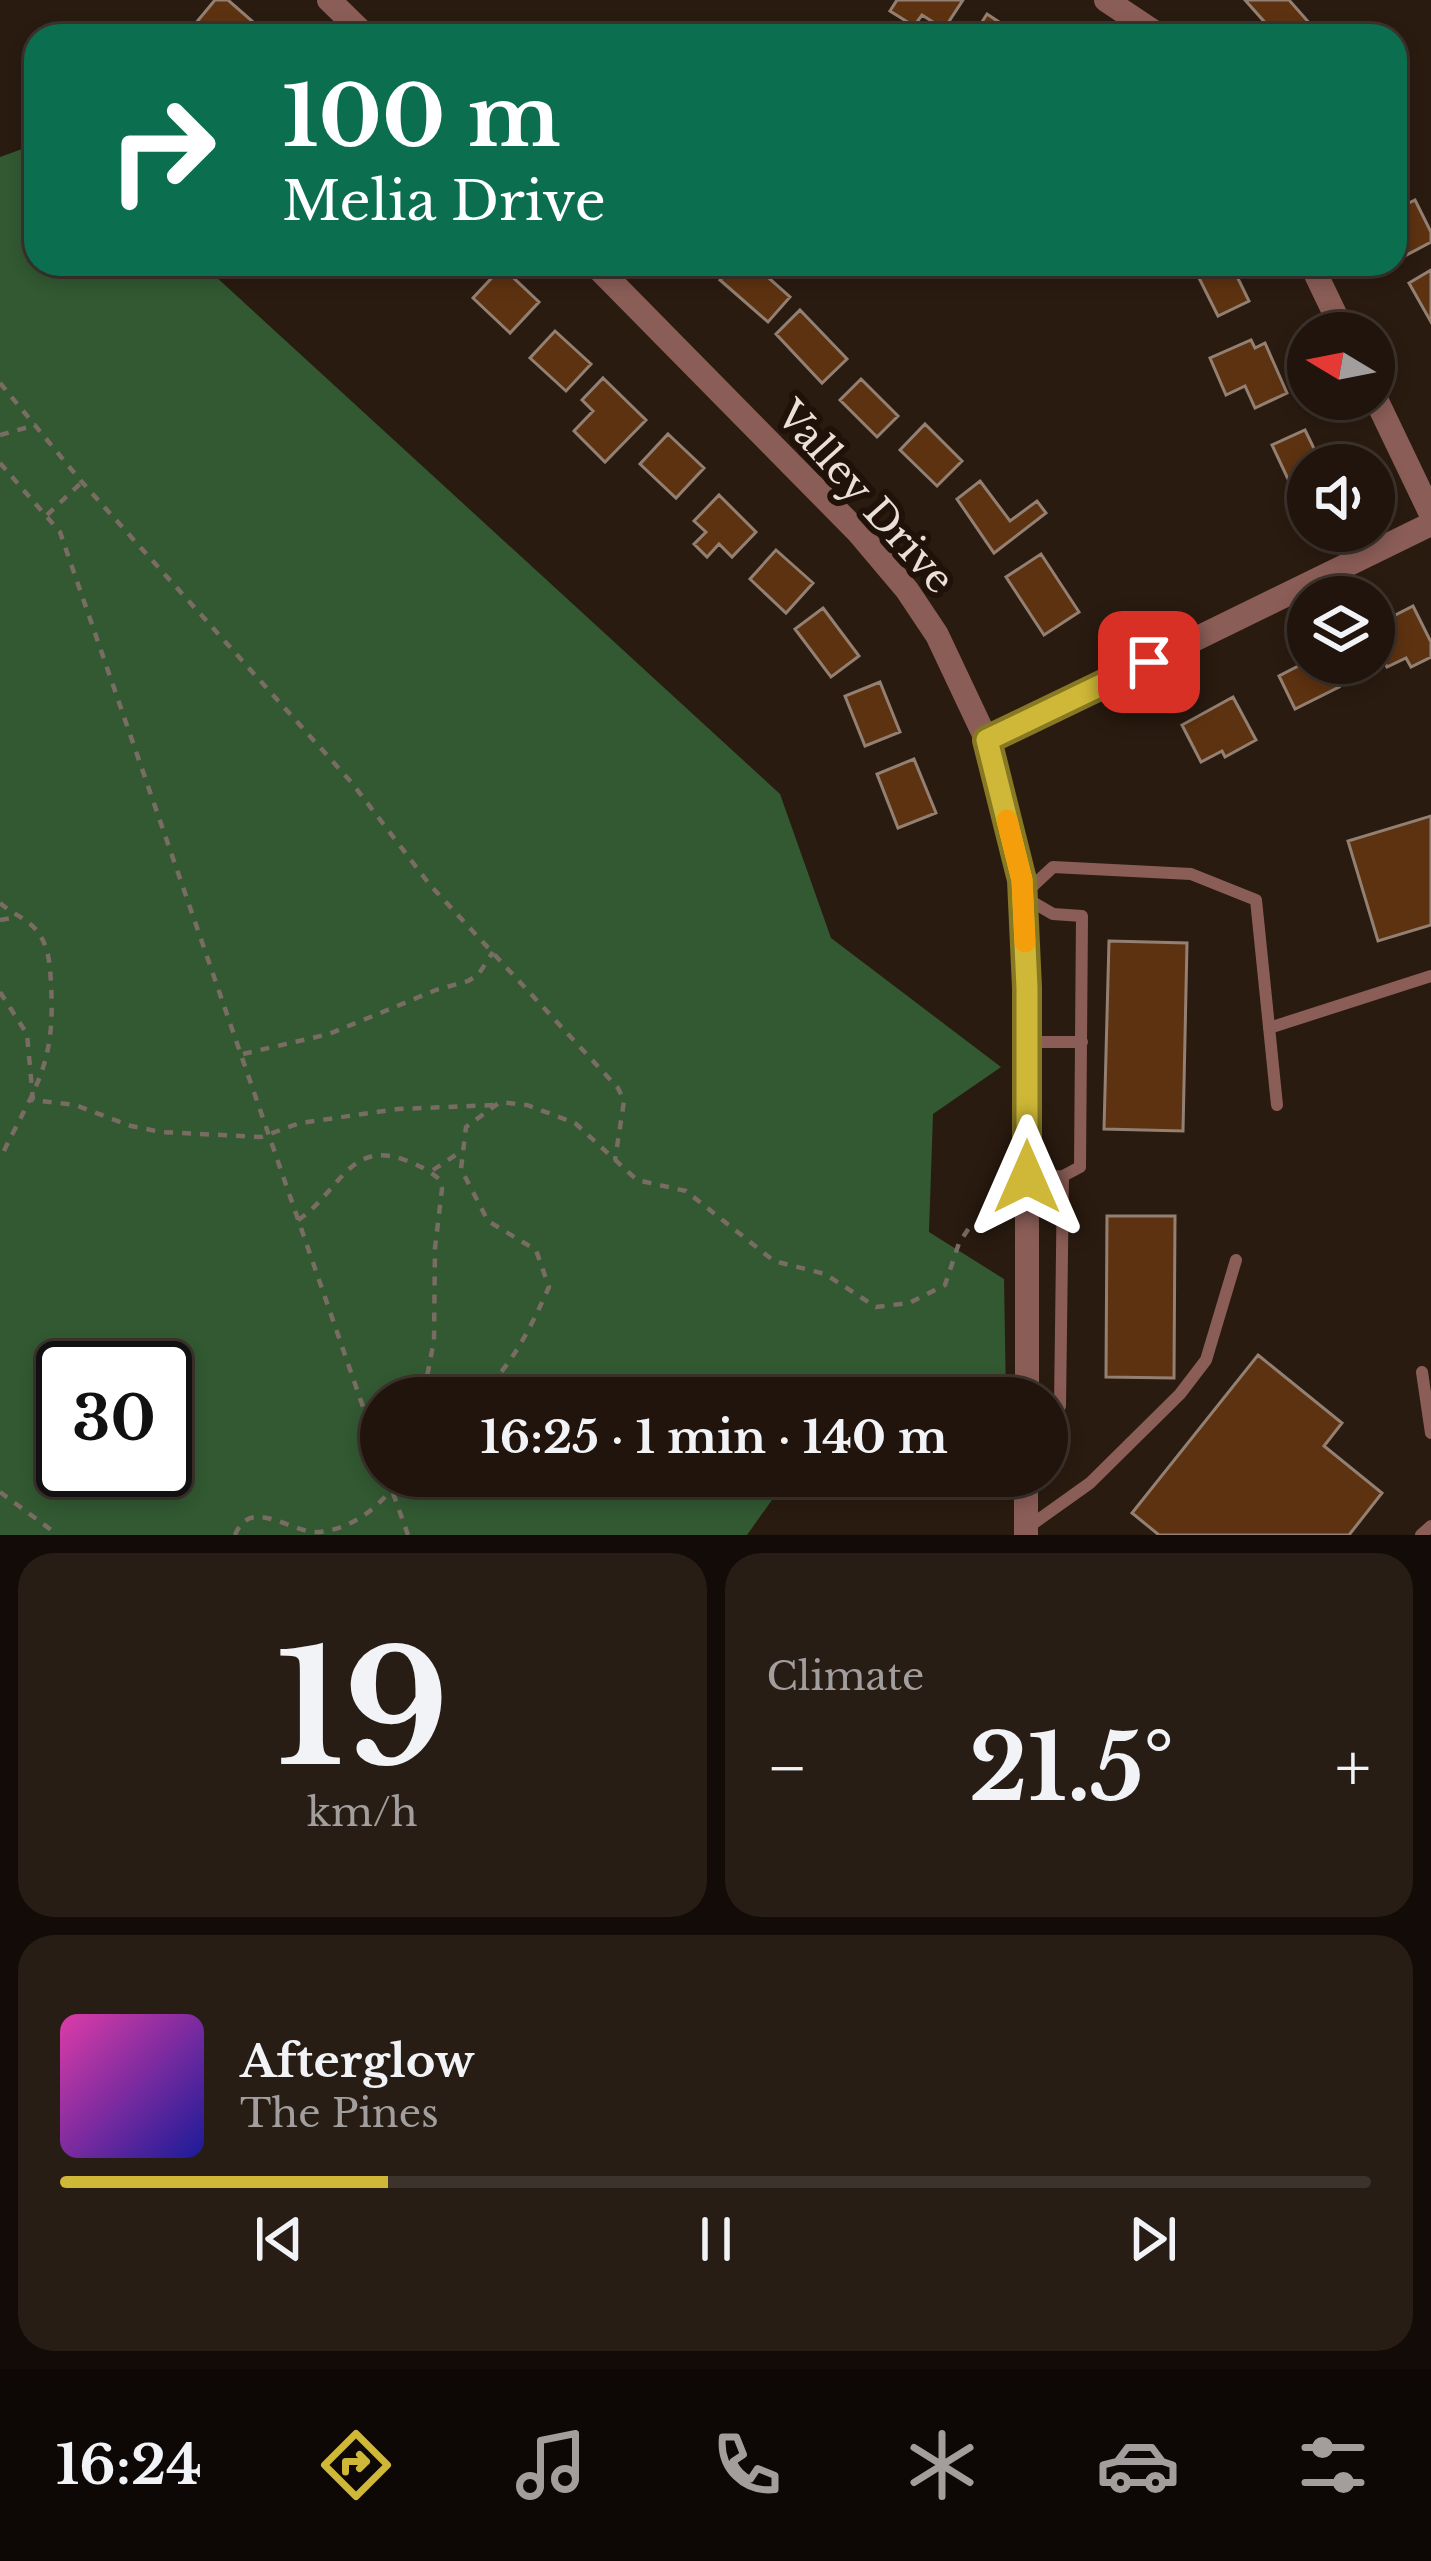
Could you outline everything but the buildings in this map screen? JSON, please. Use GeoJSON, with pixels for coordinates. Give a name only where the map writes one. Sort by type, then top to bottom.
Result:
{"type":"FeatureCollection","features":[{"type":"Feature","properties":{"kind":"street"},"geometry":{"type":"LineString","coordinates":[[329,0],[354,24]]}},
{"type":"Feature","properties":{"kind":"street"},"geometry":{"type":"LineString","coordinates":[[1106,0],[1142,24]]}},
{"type":"Feature","properties":{"kind":"street","name":"Valley Drive"},"geometry":{"type":"LineString","coordinates":[[606,276],[858,532],[907,590],[937,635],[987,740],[1022,896],[1027,1377]]}},
{"type":"Feature","properties":{"kind":"street"},"geometry":{"type":"LineString","coordinates":[[1317,276],[1334,312]]}},
{"type":"Feature","properties":{"kind":"street"},"geometry":{"type":"LineString","coordinates":[[1386,420],[1431,514]]}},
{"type":"Feature","properties":{"kind":"street"},"geometry":{"type":"LineString","coordinates":[[987,740],[1431,524]]}},
{"type":"Feature","properties":{"kind":"street"},"geometry":{"type":"LineString","coordinates":[[1026,1497],[1026,1532]]}},
{"type":"Feature","properties":{"kind":"lane"},"geometry":{"type":"LineString","coordinates":[[1027,1177],[1064,1176],[1079,1167],[1082,916],[1053,914],[1022,896],[1053,867],[1191,874],[1256,900],[1277,1105]]}},
{"type":"Feature","properties":{"kind":"lane"},"geometry":{"type":"LineString","coordinates":[[1269,1028],[1431,976]]}},
{"type":"Feature","properties":{"kind":"lane"},"geometry":{"type":"LineString","coordinates":[[1027,1042],[1082,1042]]}},
{"type":"Feature","properties":{"kind":"lane"},"geometry":{"type":"LineString","coordinates":[[1061,1377],[1064,1176]]}},
{"type":"Feature","properties":{"kind":"lane"},"geometry":{"type":"LineString","coordinates":[[1026,1532],[1090,1483],[1180,1394],[1206,1360],[1236,1260]]}},
{"type":"Feature","properties":{"kind":"lane"},"geometry":{"type":"LineString","coordinates":[[1423,1372],[1431,1432]]}},
{"type":"Feature","properties":{"kind":"lane"},"geometry":{"type":"LineString","coordinates":[[1421,1535],[1431,1526]]}},
{"type":"Feature","properties":{"kind":"path"},"geometry":{"type":"LineString","coordinates":[[0,383],[82,482],[352,783],[430,886],[622,1094],[615,1160]]}},
{"type":"Feature","properties":{"kind":"path"},"geometry":{"type":"LineString","coordinates":[[0,436],[36,425]]}},
{"type":"Feature","properties":{"kind":"path"},"geometry":{"type":"LineString","coordinates":[[0,463],[59,532],[360,1398]]}},
{"type":"Feature","properties":{"kind":"path"},"geometry":{"type":"LineString","coordinates":[[46,516],[82,482]]}},
{"type":"Feature","properties":{"kind":"path"},"geometry":{"type":"LineString","coordinates":[[0,903],[9,917],[36,928],[51,968],[54,1020],[33,1100],[0,1159]]}},
{"type":"Feature","properties":{"kind":"path"},"geometry":{"type":"LineString","coordinates":[[241,1054],[329,1034],[468,981],[478,975],[493,952]]}},
{"type":"Feature","properties":{"kind":"path"},"geometry":{"type":"LineString","coordinates":[[0,992],[26,1034],[33,1100]]}},
{"type":"Feature","properties":{"kind":"path"},"geometry":{"type":"LineString","coordinates":[[33,1100],[74,1105],[160,1132],[269,1135],[300,1123],[398,1109],[495,1105]]}},
{"type":"Feature","properties":{"kind":"path"},"geometry":{"type":"LineString","coordinates":[[499,1377],[523,1345],[549,1287],[536,1250],[488,1221],[461,1169],[466,1127],[500,1102],[527,1106],[575,1124],[637,1180],[686,1191],[774,1261],[825,1274],[876,1307],[909,1303],[945,1285],[958,1243],[971,1225]]}},
{"type":"Feature","properties":{"kind":"path"},"geometry":{"type":"LineString","coordinates":[[431,1172],[464,1150]]}},
{"type":"Feature","properties":{"kind":"path"},"geometry":{"type":"LineString","coordinates":[[298,1220],[370,1154],[394,1156],[431,1172],[442,1189],[434,1340],[427,1377]]}},
{"type":"Feature","properties":{"kind":"path"},"geometry":{"type":"LineString","coordinates":[[0,1492],[58,1535]]}},
{"type":"Feature","properties":{"kind":"path"},"geometry":{"type":"LineString","coordinates":[[235,1535],[244,1522],[260,1516],[296,1529],[323,1532],[370,1512],[385,1497]]}},
{"type":"Feature","properties":{"kind":"path"},"geometry":{"type":"LineString","coordinates":[[394,1497],[408,1535]]}},
{"type":"Feature","properties":{"kind":"green space"},"geometry":{"type":"Polygon","coordinates":[[[24,148],[24,276],[215,276],[780,794],[831,938],[1001,1067],[933,1114],[929,1232],[1004,1279],[1006,1377],[360,1377],[360,1497],[774,1497],[747,1535],[0,1535],[0,157],[24,148]]]}},
{"type":"Feature","properties":{"kind":"slow traffic"},"geometry":{"type":"LineString","coordinates":[[1007,820],[1022,880],[1025,942]]}},
{"type":"Feature","properties":{"kind":"route"},"geometry":{"type":"LineString","coordinates":[[1027,1177],[1022,880],[987,740],[1149,662]]}}]}
